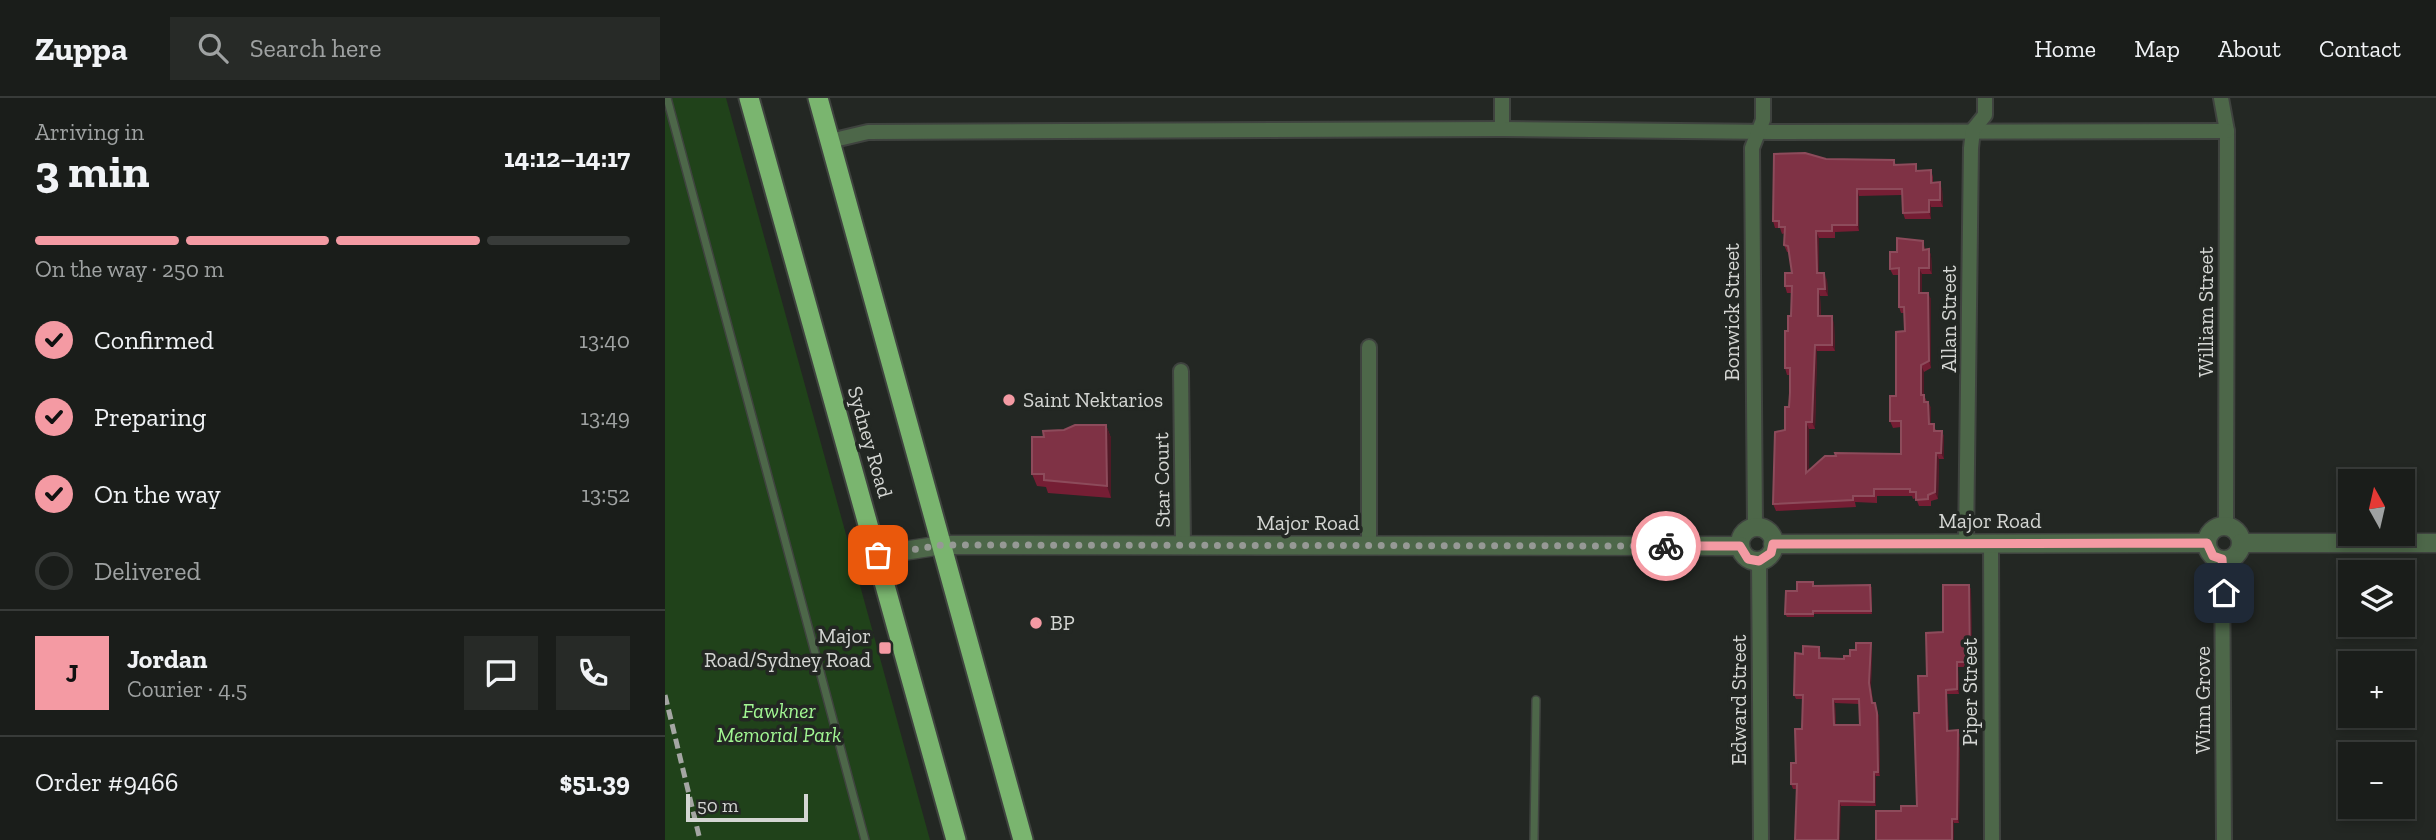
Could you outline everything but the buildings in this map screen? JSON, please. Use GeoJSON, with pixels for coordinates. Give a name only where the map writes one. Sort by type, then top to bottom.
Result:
{"type":"FeatureCollection","features":[{"type":"Feature","properties":{"kind":"highway","name":"Sydney Road"},"geometry":{"type":"LineString","coordinates":[[749,98],[956,840]]}},
{"type":"Feature","properties":{"kind":"highway","name":"Sydney Road"},"geometry":{"type":"LineString","coordinates":[[818,98],[1023,840]]}},
{"type":"Feature","properties":{"kind":"street"},"geometry":{"type":"LineString","coordinates":[[1502,98],[1502,129]]}},
{"type":"Feature","properties":{"kind":"street","name":"Bonwick Street"},"geometry":{"type":"LineString","coordinates":[[1755,527],[1752,148],[1756,132],[1763,120],[1763,98]]}},
{"type":"Feature","properties":{"kind":"street","name":"Allan Street"},"geometry":{"type":"LineString","coordinates":[[1966,544],[1973,130],[1985,115],[1985,98]]}},
{"type":"Feature","properties":{"kind":"street","name":"William Street"},"geometry":{"type":"LineString","coordinates":[[2221,98],[2227,131],[2226,526]]}},
{"type":"Feature","properties":{"kind":"street"},"geometry":{"type":"LineString","coordinates":[[830,141],[868,132],[1502,129],[1756,132],[2227,131]]}},
{"type":"Feature","properties":{"kind":"street"},"geometry":{"type":"LineString","coordinates":[[1369,347],[1369,546]]}},
{"type":"Feature","properties":{"kind":"street","name":"Star Court"},"geometry":{"type":"LineString","coordinates":[[1181,371],[1183,546]]}},
{"type":"Feature","properties":{"kind":"street"},"geometry":{"type":"LineString","coordinates":[[2226,526],[2236,530],[2241,542],[2234,557],[2222,559],[2213,556],[2207,543],[2213,530],[2226,526]]}},
{"type":"Feature","properties":{"kind":"street"},"geometry":{"type":"LineString","coordinates":[[1755,527],[1768,531],[1773,544],[1771,553],[1759,561],[1748,559],[1740,546],[1742,536],[1755,527]]}},
{"type":"Feature","properties":{"kind":"street"},"geometry":{"type":"LineString","coordinates":[[2241,542],[2436,543]]}},
{"type":"Feature","properties":{"kind":"street","name":"Major Road"},"geometry":{"type":"LineString","coordinates":[[1773,544],[2207,543]]}},
{"type":"Feature","properties":{"kind":"street","name":"Piper Street"},"geometry":{"type":"LineString","coordinates":[[1991,544],[1992,840]]}},
{"type":"Feature","properties":{"kind":"street","name":"Major Road"},"geometry":{"type":"LineString","coordinates":[[878,555],[942,545],[1740,546]]}},
{"type":"Feature","properties":{"kind":"street","name":"Winn Grove"},"geometry":{"type":"LineString","coordinates":[[2222,559],[2224,840]]}},
{"type":"Feature","properties":{"kind":"street","name":"Edward Street"},"geometry":{"type":"LineString","coordinates":[[1759,561],[1761,840]]}},
{"type":"Feature","properties":{"kind":"lane"},"geometry":{"type":"LineString","coordinates":[[667,98],[865,840]]}},
{"type":"Feature","properties":{"kind":"lane"},"geometry":{"type":"LineString","coordinates":[[1534,840],[1536,700]]}},
{"type":"Feature","properties":{"kind":"green space","name":"Fawkner Memorial Park"},"geometry":{"type":"Polygon","coordinates":[[[665,98],[726,98],[930,840],[665,840],[665,98]]]}},
{"type":"Feature","properties":{"kind":"railway"},"geometry":{"type":"LineString","coordinates":[[665,695],[700,840]]}},
{"type":"Feature","properties":{"kind":"way so far"},"geometry":{"type":"LineString","coordinates":[[878,555],[942,545],[1666,546]]}},
{"type":"Feature","properties":{"kind":"place","name":"Saint Nektarios"},"geometry":{"type":"Point","coordinates":[1009,400]}},
{"type":"Feature","properties":{"kind":"place","name":"BP"},"geometry":{"type":"Point","coordinates":[1036,623]}},
{"type":"Feature","properties":{"kind":"place","name":"Major Road/Sydney Road"},"geometry":{"type":"Point","coordinates":[885,648]}},
{"type":"Feature","properties":{"kind":"route"},"geometry":{"type":"LineString","coordinates":[[1666,546],[1740,546],[1748,559],[1759,561],[1771,553],[1773,544],[2207,543],[2213,556],[2222,559],[2224,593]]}}]}
